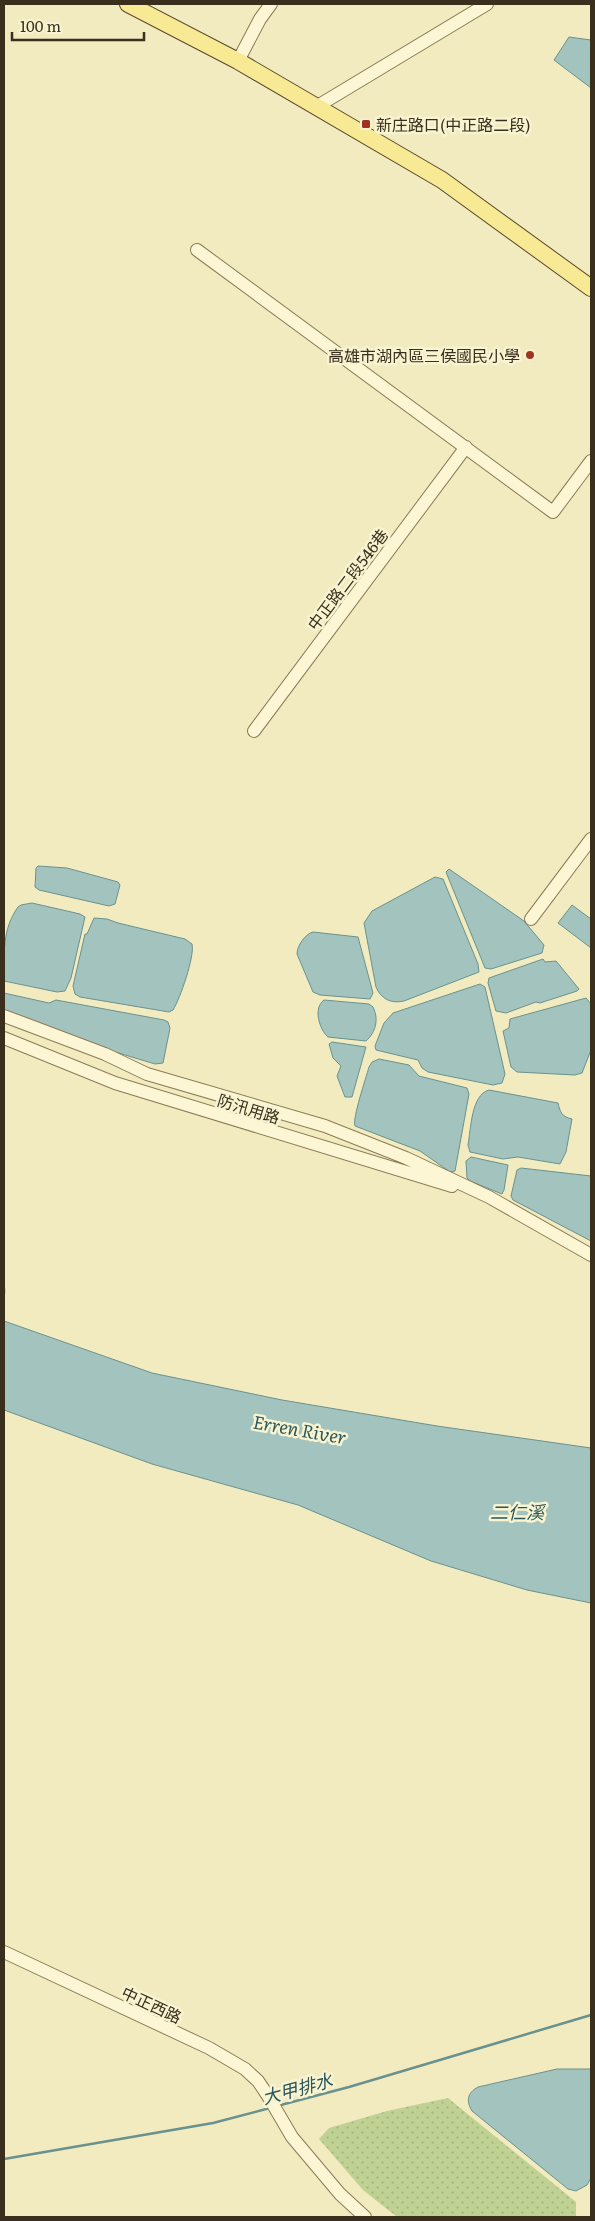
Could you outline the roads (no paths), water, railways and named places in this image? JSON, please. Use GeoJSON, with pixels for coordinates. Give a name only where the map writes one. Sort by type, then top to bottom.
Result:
{"type":"FeatureCollection","features":[{"type":"Feature","properties":{"kind":"main road"},"geometry":{"type":"LineString","coordinates":[[128,4],[238,61],[442,180],[591,288]]}},
{"type":"Feature","properties":{"kind":"street"},"geometry":{"type":"LineString","coordinates":[[238,61],[260,19],[271,4]]}},
{"type":"Feature","properties":{"kind":"street"},"geometry":{"type":"LineString","coordinates":[[316,107],[487,4]]}},
{"type":"Feature","properties":{"kind":"street"},"geometry":{"type":"LineString","coordinates":[[197,250],[466,446],[553,512],[591,461]]}},
{"type":"Feature","properties":{"kind":"street","name":"中正路二段546巷"},"geometry":{"type":"LineString","coordinates":[[254,731],[466,446]]}},
{"type":"Feature","properties":{"kind":"street"},"geometry":{"type":"LineString","coordinates":[[531,919],[591,839]]}},
{"type":"Feature","properties":{"kind":"street"},"geometry":{"type":"LineString","coordinates":[[4,1016],[104,1054],[147,1074],[325,1126],[406,1158],[489,1197],[591,1255]]}},
{"type":"Feature","properties":{"kind":"street","name":"防汛用路"},"geometry":{"type":"LineString","coordinates":[[4,1038],[115,1083],[387,1168],[489,1197]]}},
{"type":"Feature","properties":{"kind":"street","name":"中正西路"},"geometry":{"type":"LineString","coordinates":[[4,1952],[236,2063],[252,2075],[272,2102],[289,2133],[321,2172],[365,2217]]}},
{"type":"Feature","properties":{"kind":"water"},"geometry":{"type":"Polygon","coordinates":[[[569,37],[591,40],[591,88],[554,60],[569,37]]]}},
{"type":"Feature","properties":{"kind":"water"},"geometry":{"type":"Polygon","coordinates":[[[38,866],[67,868],[118,882],[120,885],[115,904],[109,906],[39,890],[35,887],[36,868],[38,866]]]}},
{"type":"Feature","properties":{"kind":"water"},"geometry":{"type":"Polygon","coordinates":[[[449,869],[524,921],[544,945],[542,953],[491,969],[485,968],[446,872],[449,869]]]}},
{"type":"Feature","properties":{"kind":"water"},"geometry":{"type":"Polygon","coordinates":[[[435,877],[443,879],[478,964],[479,972],[404,1001],[395,1002],[387,1000],[376,987],[364,923],[372,911],[435,877]]]}},
{"type":"Feature","properties":{"kind":"water"},"geometry":{"type":"Polygon","coordinates":[[[32,903],[80,914],[85,917],[71,978],[65,991],[57,992],[4,981],[5,943],[9,924],[18,907],[32,903]]]}},
{"type":"Feature","properties":{"kind":"water"},"geometry":{"type":"Polygon","coordinates":[[[572,905],[591,919],[591,948],[558,923],[572,905]]]}},
{"type":"Feature","properties":{"kind":"water"},"geometry":{"type":"Polygon","coordinates":[[[94,918],[107,919],[185,939],[192,944],[191,958],[186,977],[173,1010],[169,1012],[80,997],[75,994],[73,986],[85,934],[87,934],[94,918]]]}},
{"type":"Feature","properties":{"kind":"water"},"geometry":{"type":"Polygon","coordinates":[[[313,932],[358,937],[373,993],[370,999],[320,995],[313,992],[297,954],[298,947],[302,941],[313,932]]]}},
{"type":"Feature","properties":{"kind":"water"},"geometry":{"type":"Polygon","coordinates":[[[543,959],[545,962],[556,961],[579,989],[506,1013],[496,1011],[488,983],[489,978],[543,959]]]}},
{"type":"Feature","properties":{"kind":"water"},"geometry":{"type":"Polygon","coordinates":[[[480,984],[485,987],[505,1074],[502,1083],[493,1085],[428,1072],[422,1068],[418,1060],[376,1050],[375,1046],[384,1023],[393,1013],[480,984]]]}},
{"type":"Feature","properties":{"kind":"water"},"geometry":{"type":"Polygon","coordinates":[[[4,993],[49,1003],[56,1000],[164,1020],[168,1022],[170,1028],[163,1063],[155,1064],[79,1041],[4,1011],[4,993]]]}},
{"type":"Feature","properties":{"kind":"water"},"geometry":{"type":"Polygon","coordinates":[[[586,998],[591,1004],[591,1050],[582,1073],[575,1075],[517,1072],[511,1067],[503,1031],[509,1028],[510,1019],[586,998]]]}},
{"type":"Feature","properties":{"kind":"water"},"geometry":{"type":"Polygon","coordinates":[[[324,1000],[369,1004],[373,1007],[376,1025],[366,1041],[328,1037],[322,1029],[318,1018],[319,1008],[324,1000]]]}},
{"type":"Feature","properties":{"kind":"water"},"geometry":{"type":"Polygon","coordinates":[[[332,1042],[366,1047],[352,1097],[345,1097],[337,1076],[341,1066],[333,1058],[329,1044],[332,1042]]]}},
{"type":"Feature","properties":{"kind":"water"},"geometry":{"type":"Polygon","coordinates":[[[379,1059],[409,1065],[419,1076],[467,1088],[469,1094],[455,1171],[450,1172],[420,1151],[355,1126],[357,1107],[369,1067],[372,1062],[379,1059]]]}},
{"type":"Feature","properties":{"kind":"water"},"geometry":{"type":"Polygon","coordinates":[[[489,1090],[558,1103],[562,1114],[572,1119],[566,1152],[560,1164],[518,1157],[503,1159],[470,1152],[468,1145],[475,1105],[483,1093],[489,1090]]]}},
{"type":"Feature","properties":{"kind":"water"},"geometry":{"type":"Polygon","coordinates":[[[471,1157],[508,1165],[502,1194],[467,1178],[466,1161],[471,1157]]]}},
{"type":"Feature","properties":{"kind":"water"},"geometry":{"type":"Polygon","coordinates":[[[521,1168],[591,1176],[591,1241],[513,1200],[511,1196],[517,1170],[521,1168]]]}},
{"type":"Feature","properties":{"kind":"water","name":"二仁溪"},"geometry":{"type":"Polygon","coordinates":[[[4,1321],[152,1373],[282,1400],[437,1426],[591,1448],[591,1603],[527,1590],[431,1561],[298,1505],[152,1464],[4,1410],[4,1321]]]}},
{"type":"Feature","properties":{"kind":"water"},"geometry":{"type":"Polygon","coordinates":[[[557,2069],[591,2069],[591,2178],[587,2185],[576,2191],[568,2189],[472,2111],[468,2101],[474,2089],[478,2087],[557,2069]]]}},
{"type":"Feature","properties":{"kind":"waterway"},"geometry":{"type":"LineString","coordinates":[[4,1288],[4,1293]]}},
{"type":"Feature","properties":{"kind":"waterway","name":"大甲排水"},"geometry":{"type":"LineString","coordinates":[[277,2106],[349,2087],[591,2015]]}},
{"type":"Feature","properties":{"kind":"waterway","name":"大甲排水"},"geometry":{"type":"LineString","coordinates":[[4,2159],[213,2123],[270,2108]]}},
{"type":"Feature","properties":{"kind":"place","name":"新庄路口(中正路二段)"},"geometry":{"type":"Point","coordinates":[366,124]}},
{"type":"Feature","properties":{"kind":"place","name":"高雄市湖內區三侯國民小學"},"geometry":{"type":"Point","coordinates":[530,355]}},
{"type":"Feature","properties":{"kind":"water label","name":"Erren River"},"geometry":{"type":"Point","coordinates":[300,1429]}}]}
